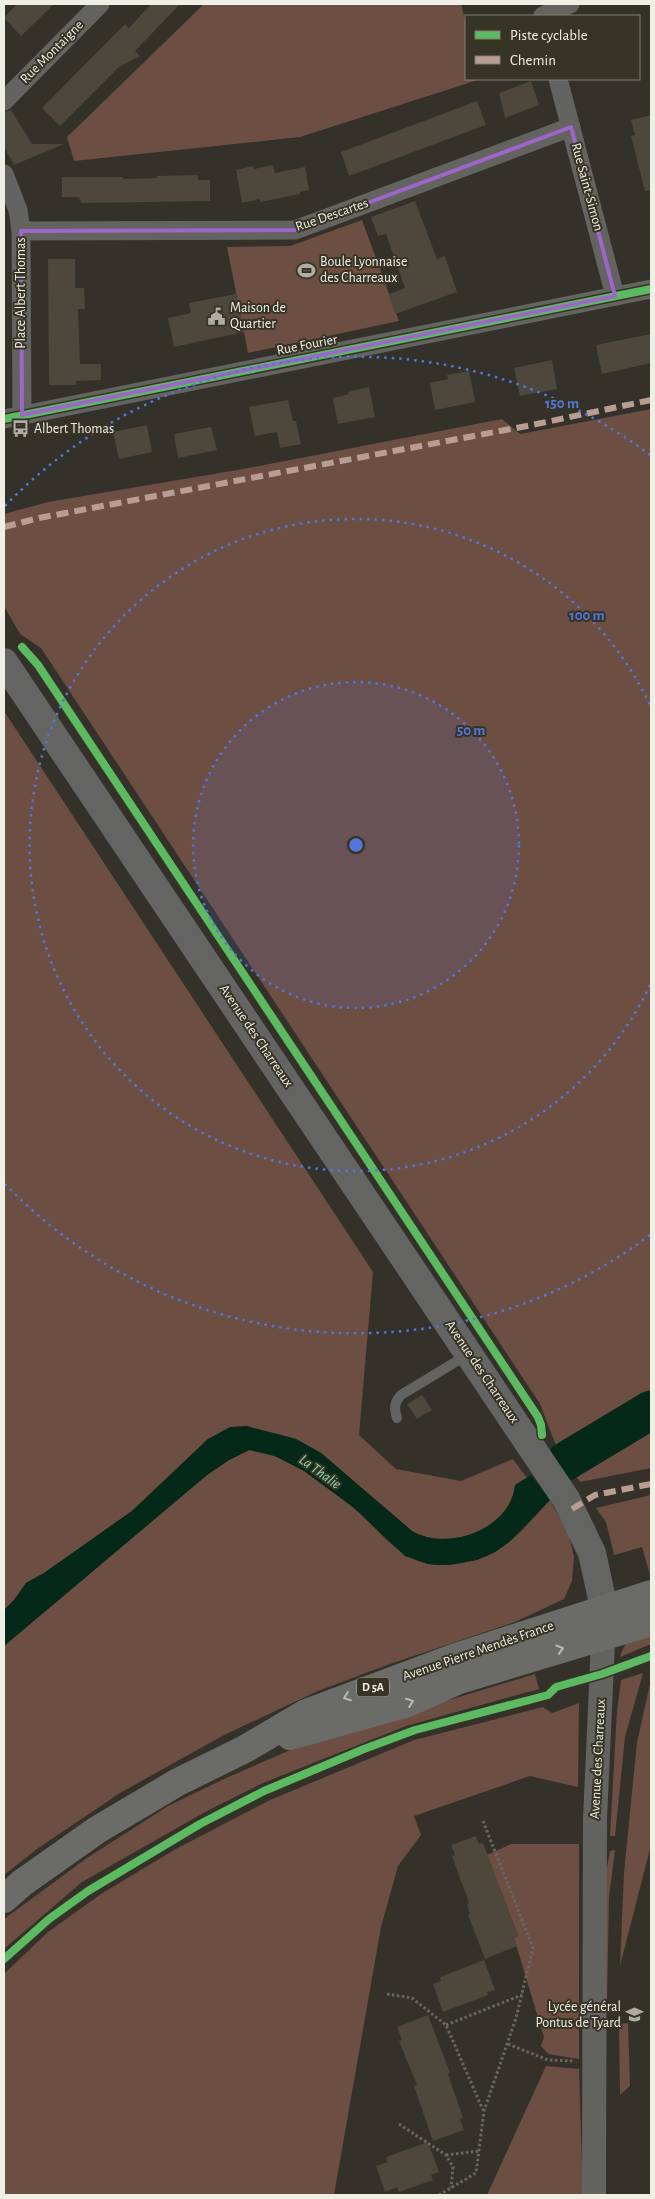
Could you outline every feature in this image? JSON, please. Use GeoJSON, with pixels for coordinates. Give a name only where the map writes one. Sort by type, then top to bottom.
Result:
{"type":"FeatureCollection","features":[{"type":"Feature","properties":{"kind":"main road","name":"Avenue des Charreaux"},"geometry":{"type":"LineString","coordinates":[[4,662],[526,1436],[566,1499],[592,1553],[604,1608]]}},
{"type":"Feature","properties":{"kind":"main road","name":"Avenue Pierre Mendès France"},"geometry":{"type":"LineString","coordinates":[[4,1899],[22,1883],[97,1830],[178,1782],[245,1749],[306,1713],[453,1658],[651,1594]]}},
{"type":"Feature","properties":{"kind":"main road","name":"Avenue Pierre Mendès France"},"geometry":{"type":"LineString","coordinates":[[245,1749],[408,1703],[459,1680],[651,1622]]}},
{"type":"Feature","properties":{"kind":"street","name":"Rue Montaigne"},"geometry":{"type":"LineString","coordinates":[[4,100],[100,4]]}},
{"type":"Feature","properties":{"kind":"street"},"geometry":{"type":"LineString","coordinates":[[544,15],[570,4]]}},
{"type":"Feature","properties":{"kind":"street","name":"Rue Saint-Simon"},"geometry":{"type":"LineString","coordinates":[[558,80],[615,296]]}},
{"type":"Feature","properties":{"kind":"street","name":"Rue Descartes"},"geometry":{"type":"LineString","coordinates":[[21,231],[295,230],[571,127]]}},
{"type":"Feature","properties":{"kind":"street","name":"Place Albert Thomas"},"geometry":{"type":"LineString","coordinates":[[4,174],[18,210],[21,231],[13,417]]}},
{"type":"Feature","properties":{"kind":"street","name":"Rue Fourier"},"geometry":{"type":"LineString","coordinates":[[13,417],[651,289]]}},
{"type":"Feature","properties":{"kind":"street","name":"Avenue des Charreaux"},"geometry":{"type":"LineString","coordinates":[[594,2195],[593,2063],[596,1819],[604,1608]]}},
{"type":"Feature","properties":{"kind":"lane"},"geometry":{"type":"LineString","coordinates":[[397,1418],[394,1410],[395,1402],[401,1395],[470,1353]]}},
{"type":"Feature","properties":{"kind":"path"},"geometry":{"type":"LineString","coordinates":[[439,2195],[476,2173],[484,2111],[508,2044],[522,1995],[532,1948],[484,1821]]}},
{"type":"Feature","properties":{"kind":"path"},"geometry":{"type":"LineString","coordinates":[[387,1994],[412,1998],[446,2025],[484,2111]]}},
{"type":"Feature","properties":{"kind":"path"},"geometry":{"type":"LineString","coordinates":[[446,2025],[522,1995]]}},
{"type":"Feature","properties":{"kind":"path"},"geometry":{"type":"LineString","coordinates":[[508,2044],[548,2060],[593,2063]]}},
{"type":"Feature","properties":{"kind":"path"},"geometry":{"type":"LineString","coordinates":[[399,2124],[446,2155],[452,2167],[451,2188]]}},
{"type":"Feature","properties":{"kind":"path"},"geometry":{"type":"LineString","coordinates":[[446,2155],[479,2151]]}},
{"type":"Feature","properties":{"kind":"highlighted area"},"geometry":{"type":"Polygon","coordinates":[[[571,127],[615,296],[22,415],[21,231],[295,230],[571,127]]]}},
{"type":"Feature","properties":{"kind":"shaded area"},"geometry":{"type":"Polygon","coordinates":[[[204,4],[461,4],[465,20],[465,80],[478,80],[300,137],[74,161],[67,137],[204,4]]]}},
{"type":"Feature","properties":{"kind":"shaded area","name":"Boule Lyonnaise des Charreaux"},"geometry":{"type":"Polygon","coordinates":[[[362,220],[399,321],[248,353],[227,247],[290,246],[362,220]]]}},
{"type":"Feature","properties":{"kind":"shaded area"},"geometry":{"type":"Polygon","coordinates":[[[651,409],[651,1397],[624,1415],[558,1451],[540,1404],[41,648],[20,634],[4,606],[4,514],[48,502],[243,469],[502,419],[520,434],[651,409]]]}},
{"type":"Feature","properties":{"kind":"shaded area"},"geometry":{"type":"Polygon","coordinates":[[[4,711],[373,1272],[359,1435],[396,1469],[461,1481],[513,1459],[527,1478],[515,1485],[511,1501],[502,1514],[490,1525],[476,1533],[459,1538],[427,1537],[412,1531],[321,1453],[296,1439],[246,1426],[208,1439],[132,1511],[44,1573],[26,1583],[4,1610],[4,711]]]}},
{"type":"Feature","properties":{"kind":"shaded area"},"geometry":{"type":"Polygon","coordinates":[[[651,1424],[651,1468],[580,1482],[573,1472],[651,1424]]]}},
{"type":"Feature","properties":{"kind":"shaded area"},"geometry":{"type":"Polygon","coordinates":[[[249,1450],[278,1457],[318,1480],[354,1508],[401,1552],[427,1564],[462,1563],[492,1554],[507,1544],[550,1500],[569,1536],[574,1557],[572,1581],[564,1599],[515,1622],[387,1665],[318,1691],[224,1735],[120,1793],[37,1849],[4,1875],[4,1646],[207,1475],[229,1460],[249,1450]]]}},
{"type":"Feature","properties":{"kind":"shaded area"},"geometry":{"type":"Polygon","coordinates":[[[651,1495],[650,1575],[642,1547],[614,1555],[606,1522],[596,1508],[651,1495]]]}},
{"type":"Feature","properties":{"kind":"shaded area"},"geometry":{"type":"Polygon","coordinates":[[[649,1632],[651,1644],[620,1657],[624,1647],[630,1640],[649,1632]]]}},
{"type":"Feature","properties":{"kind":"shaded area"},"geometry":{"type":"Polygon","coordinates":[[[643,1673],[625,1737],[615,1836],[610,1836],[617,1711],[621,1680],[643,1673]]]}},
{"type":"Feature","properties":{"kind":"shaded area"},"geometry":{"type":"Polygon","coordinates":[[[535,1674],[539,1689],[406,1726],[263,1783],[207,1811],[82,1882],[4,1949],[4,1919],[87,1858],[168,1806],[304,1744],[535,1674]]]}},
{"type":"Feature","properties":{"kind":"shaded area"},"geometry":{"type":"Polygon","coordinates":[[[651,1680],[651,1845],[620,1966],[624,1873],[637,1742],[651,1680]]]}},
{"type":"Feature","properties":{"kind":"shaded area"},"geometry":{"type":"Polygon","coordinates":[[[579,1703],[578,1787],[530,1776],[414,1816],[421,1835],[398,1866],[381,1927],[334,2195],[4,2195],[4,1974],[48,1932],[101,1894],[174,1850],[270,1800],[414,1740],[543,1707],[552,1713],[579,1703]]]}},
{"type":"Feature","properties":{"kind":"shaded area"},"geometry":{"type":"Polygon","coordinates":[[[511,1844],[579,1844],[579,2059],[548,2054],[541,2046],[544,2037],[514,1938],[518,1936],[487,1855],[511,1844]]]}},
{"type":"Feature","properties":{"kind":"shaded area"},"geometry":{"type":"Polygon","coordinates":[[[615,1850],[609,1898],[607,2001],[604,2002],[603,1888],[610,1851],[615,1850]]]}},
{"type":"Feature","properties":{"kind":"shaded area"},"geometry":{"type":"Polygon","coordinates":[[[628,2023],[630,2086],[620,2095],[619,2024],[628,2023]]]}},
{"type":"Feature","properties":{"kind":"shaded area"},"geometry":{"type":"Polygon","coordinates":[[[546,2066],[579,2069],[583,2195],[487,2195],[546,2066]]]}},
{"type":"Feature","properties":{"kind":"water"},"geometry":{"type":"Polygon","coordinates":[[[246,1426],[296,1439],[321,1453],[412,1531],[427,1537],[443,1539],[459,1537],[476,1532],[490,1524],[502,1514],[511,1500],[515,1485],[531,1475],[550,1500],[509,1542],[495,1552],[477,1560],[449,1565],[428,1564],[405,1556],[354,1508],[304,1471],[275,1456],[249,1450],[229,1460],[207,1475],[4,1646],[4,1610],[26,1583],[44,1573],[132,1511],[208,1439],[230,1427],[246,1426]]]}},
{"type":"Feature","properties":{"kind":"building"},"geometry":{"type":"Polygon","coordinates":[[[17,4],[54,4],[21,36],[4,18],[17,4]]]}},
{"type":"Feature","properties":{"kind":"building"},"geometry":{"type":"Polygon","coordinates":[[[151,4],[180,4],[135,51],[140,56],[119,67],[60,126],[42,108],[125,24],[129,28],[151,4]]]}},
{"type":"Feature","properties":{"kind":"building"},"geometry":{"type":"Polygon","coordinates":[[[531,81],[539,105],[505,118],[499,93],[531,81]]]}},
{"type":"Feature","properties":{"kind":"building"},"geometry":{"type":"Polygon","coordinates":[[[477,101],[486,125],[349,176],[341,152],[477,101]]]}},
{"type":"Feature","properties":{"kind":"building"},"geometry":{"type":"Polygon","coordinates":[[[11,110],[32,144],[64,144],[14,165],[4,147],[4,112],[11,110]]]}},
{"type":"Feature","properties":{"kind":"building"},"geometry":{"type":"Polygon","coordinates":[[[651,115],[651,190],[645,191],[631,136],[635,135],[631,120],[651,115]]]}},
{"type":"Feature","properties":{"kind":"building"},"geometry":{"type":"Polygon","coordinates":[[[273,165],[275,173],[305,167],[309,190],[300,192],[300,194],[260,202],[260,199],[242,203],[236,170],[253,166],[254,169],[273,165]]]}},
{"type":"Feature","properties":{"kind":"building"},"geometry":{"type":"Polygon","coordinates":[[[198,175],[198,180],[210,180],[210,201],[81,203],[79,197],[62,197],[62,177],[123,177],[123,179],[198,175]]]}},
{"type":"Feature","properties":{"kind":"building"},"geometry":{"type":"Polygon","coordinates":[[[415,201],[437,259],[445,256],[457,292],[395,314],[389,294],[405,288],[386,234],[378,236],[371,217],[415,201]]]}},
{"type":"Feature","properties":{"kind":"building"},"geometry":{"type":"Polygon","coordinates":[[[48,259],[75,259],[75,288],[84,288],[85,309],[78,309],[80,364],[101,364],[101,380],[76,381],[76,385],[49,385],[48,259]]]}},
{"type":"Feature","properties":{"kind":"building","name":"Maison de Quartier"},"geometry":{"type":"Polygon","coordinates":[[[236,294],[244,332],[174,347],[168,318],[191,313],[189,303],[236,294]]]}},
{"type":"Feature","properties":{"kind":"building"},"geometry":{"type":"Polygon","coordinates":[[[651,334],[651,363],[602,374],[596,345],[651,334]]]}},
{"type":"Feature","properties":{"kind":"building"},"geometry":{"type":"Polygon","coordinates":[[[552,360],[557,389],[520,396],[514,368],[552,360]]]}},
{"type":"Feature","properties":{"kind":"building"},"geometry":{"type":"Polygon","coordinates":[[[469,371],[475,402],[435,410],[430,383],[448,379],[447,375],[469,371]]]}},
{"type":"Feature","properties":{"kind":"building"},"geometry":{"type":"Polygon","coordinates":[[[369,387],[375,417],[338,424],[333,398],[369,387]]]}},
{"type":"Feature","properties":{"kind":"building"},"geometry":{"type":"Polygon","coordinates":[[[288,400],[293,421],[296,421],[301,444],[280,448],[277,432],[255,436],[249,407],[288,400]]]}},
{"type":"Feature","properties":{"kind":"building"},"geometry":{"type":"Polygon","coordinates":[[[147,425],[152,452],[119,459],[113,432],[147,425]]]}},
{"type":"Feature","properties":{"kind":"building"},"geometry":{"type":"Polygon","coordinates":[[[211,427],[217,450],[178,458],[174,434],[211,427]]]}},
{"type":"Feature","properties":{"kind":"building"},"geometry":{"type":"Polygon","coordinates":[[[422,1395],[432,1410],[417,1419],[407,1404],[422,1395]]]}},
{"type":"Feature","properties":{"kind":"building"},"geometry":{"type":"Polygon","coordinates":[[[476,1836],[479,1844],[483,1843],[518,1936],[514,1938],[517,1946],[485,1959],[468,1915],[470,1914],[467,1904],[469,1903],[452,1856],[455,1855],[451,1845],[476,1836]]]}},
{"type":"Feature","properties":{"kind":"building"},"geometry":{"type":"Polygon","coordinates":[[[484,1960],[495,1990],[487,1992],[488,1995],[443,2012],[433,1984],[441,1981],[440,1977],[484,1960]]]}},
{"type":"Feature","properties":{"kind":"building"},"geometry":{"type":"Polygon","coordinates":[[[428,2015],[450,2073],[448,2074],[463,2118],[460,2119],[464,2130],[433,2141],[414,2086],[417,2085],[399,2041],[402,2040],[397,2027],[428,2015]]]}},
{"type":"Feature","properties":{"kind":"building"},"geometry":{"type":"Polygon","coordinates":[[[428,2142],[439,2172],[431,2175],[433,2180],[399,2192],[397,2187],[385,2192],[376,2166],[387,2162],[386,2157],[428,2142]]]}},
{"type":"Feature","properties":{"kind":"waterway","name":"La Thalie"},"geometry":{"type":"LineString","coordinates":[[566,1461],[651,1410]]}},
{"type":"Feature","properties":{"kind":"marked path"},"geometry":{"type":"LineString","coordinates":[[4,527],[39,518],[532,425],[651,400]]}},
{"type":"Feature","properties":{"kind":"marked path"},"geometry":{"type":"LineString","coordinates":[[572,1509],[595,1495],[651,1484]]}},
{"type":"Feature","properties":{"kind":"cycle path"},"geometry":{"type":"LineString","coordinates":[[4,419],[651,289]]}},
{"type":"Feature","properties":{"kind":"cycle path"},"geometry":{"type":"LineString","coordinates":[[22,647],[38,665],[538,1417],[542,1435]]}},
{"type":"Feature","properties":{"kind":"cycle path"},"geometry":{"type":"LineString","coordinates":[[4,1959],[49,1919],[88,1891],[200,1824],[264,1791],[415,1730],[548,1695],[556,1687],[602,1674],[651,1656]]}},
{"type":"Feature","properties":{"kind":"place","name":"Boule Lyonnaise des Charreaux"},"geometry":{"type":"Point","coordinates":[306,270]}},
{"type":"Feature","properties":{"kind":"place","name":"Maison de Quartier"},"geometry":{"type":"Point","coordinates":[216,316]}},
{"type":"Feature","properties":{"kind":"place","name":"Albert Thomas"},"geometry":{"type":"Point","coordinates":[20,429]}},
{"type":"Feature","properties":{"kind":"place","name":"Lycée général Pontus de Tyard"},"geometry":{"type":"Point","coordinates":[635,2015]}}]}
